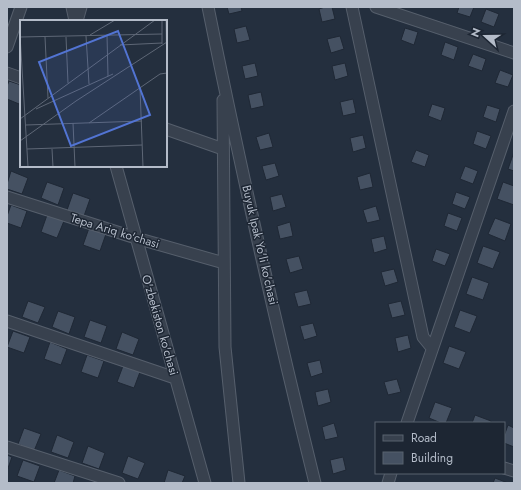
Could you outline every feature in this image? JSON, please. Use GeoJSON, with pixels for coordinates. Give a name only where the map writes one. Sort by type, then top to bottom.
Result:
{"type":"FeatureCollection","features":[{"type":"Feature","properties":{"kind":"street"},"geometry":{"type":"LineString","coordinates":[[7,47],[21,7]]}},
{"type":"Feature","properties":{"kind":"street"},"geometry":{"type":"LineString","coordinates":[[72,7],[76,20]]}},
{"type":"Feature","properties":{"kind":"street"},"geometry":{"type":"LineString","coordinates":[[76,20],[81,7]]}},
{"type":"Feature","properties":{"kind":"street","name":"Buyuk Ipak Yo'li ko'chasi"},"geometry":{"type":"LineString","coordinates":[[208,7],[222,78],[287,370],[315,483]]}},
{"type":"Feature","properties":{"kind":"street"},"geometry":{"type":"LineString","coordinates":[[352,7],[423,337],[432,348]]}},
{"type":"Feature","properties":{"kind":"street"},"geometry":{"type":"LineString","coordinates":[[376,7],[514,53]]}},
{"type":"Feature","properties":{"kind":"street"},"geometry":{"type":"LineString","coordinates":[[7,73],[20,78]]}},
{"type":"Feature","properties":{"kind":"street"},"geometry":{"type":"LineString","coordinates":[[222,78],[225,347],[239,483]]}},
{"type":"Feature","properties":{"kind":"street"},"geometry":{"type":"LineString","coordinates":[[407,422],[514,111]]}},
{"type":"Feature","properties":{"kind":"street"},"geometry":{"type":"LineString","coordinates":[[167,129],[223,149]]}},
{"type":"Feature","properties":{"kind":"street","name":"O'zbekiston ko'chasi"},"geometry":{"type":"LineString","coordinates":[[116,167],[205,483]]}},
{"type":"Feature","properties":{"kind":"street","name":"Tepa Ariq ko'chasi"},"geometry":{"type":"LineString","coordinates":[[7,197],[136,238],[224,263]]}},
{"type":"Feature","properties":{"kind":"street"},"geometry":{"type":"LineString","coordinates":[[7,321],[175,378]]}},
{"type":"Feature","properties":{"kind":"street"},"geometry":{"type":"LineString","coordinates":[[7,447],[119,483]]}},
{"type":"Feature","properties":{"kind":"building"},"geometry":{"type":"Polygon","coordinates":[[[227,7],[241,7],[242,11],[229,14],[227,7]]]}},
{"type":"Feature","properties":{"kind":"building"},"geometry":{"type":"Polygon","coordinates":[[[332,7],[335,19],[322,22],[319,9],[332,7]]]}},
{"type":"Feature","properties":{"kind":"building"},"geometry":{"type":"Polygon","coordinates":[[[459,7],[474,7],[470,17],[457,13],[459,7]]]}},
{"type":"Feature","properties":{"kind":"building"},"geometry":{"type":"Polygon","coordinates":[[[486,9],[499,14],[494,27],[481,22],[486,9]]]}},
{"type":"Feature","properties":{"kind":"building"},"geometry":{"type":"Polygon","coordinates":[[[246,26],[250,40],[237,43],[234,29],[246,26]]]}},
{"type":"Feature","properties":{"kind":"building"},"geometry":{"type":"Polygon","coordinates":[[[405,28],[418,32],[414,45],[401,40],[405,28]]]}},
{"type":"Feature","properties":{"kind":"building"},"geometry":{"type":"Polygon","coordinates":[[[340,36],[344,49],[331,53],[327,39],[340,36]]]}},
{"type":"Feature","properties":{"kind":"building"},"geometry":{"type":"Polygon","coordinates":[[[445,42],[458,47],[454,60],[441,55],[445,42]]]}},
{"type":"Feature","properties":{"kind":"building"},"geometry":{"type":"Polygon","coordinates":[[[473,54],[486,59],[482,71],[468,66],[473,54]]]}},
{"type":"Feature","properties":{"kind":"building"},"geometry":{"type":"Polygon","coordinates":[[[255,63],[258,76],[245,79],[242,66],[255,63]]]}},
{"type":"Feature","properties":{"kind":"building"},"geometry":{"type":"Polygon","coordinates":[[[345,63],[348,76],[335,80],[332,66],[345,63]]]}},
{"type":"Feature","properties":{"kind":"building"},"geometry":{"type":"Polygon","coordinates":[[[500,70],[513,75],[508,87],[495,83],[500,70]]]}},
{"type":"Feature","properties":{"kind":"building"},"geometry":{"type":"Polygon","coordinates":[[[9,81],[20,85],[19,104],[7,99],[7,86],[9,81]]]}},
{"type":"Feature","properties":{"kind":"building"},"geometry":{"type":"Polygon","coordinates":[[[261,92],[264,106],[251,109],[248,95],[261,92]]]}},
{"type":"Feature","properties":{"kind":"building"},"geometry":{"type":"Polygon","coordinates":[[[353,99],[356,113],[343,116],[340,102],[353,99]]]}},
{"type":"Feature","properties":{"kind":"building"},"geometry":{"type":"Polygon","coordinates":[[[432,104],[445,108],[441,121],[428,116],[432,104]]]}},
{"type":"Feature","properties":{"kind":"building"},"geometry":{"type":"Polygon","coordinates":[[[487,105],[500,109],[496,122],[483,117],[487,105]]]}},
{"type":"Feature","properties":{"kind":"building"},"geometry":{"type":"Polygon","coordinates":[[[477,131],[491,136],[486,149],[473,144],[477,131]]]}},
{"type":"Feature","properties":{"kind":"building"},"geometry":{"type":"Polygon","coordinates":[[[269,133],[273,147],[260,150],[256,137],[269,133]]]}},
{"type":"Feature","properties":{"kind":"building"},"geometry":{"type":"Polygon","coordinates":[[[363,135],[366,148],[353,152],[350,138],[363,135]]]}},
{"type":"Feature","properties":{"kind":"building"},"geometry":{"type":"Polygon","coordinates":[[[416,150],[429,155],[425,167],[411,162],[416,150]]]}},
{"type":"Feature","properties":{"kind":"building"},"geometry":{"type":"Polygon","coordinates":[[[514,152],[514,171],[508,169],[514,152]]]}},
{"type":"Feature","properties":{"kind":"building"},"geometry":{"type":"Polygon","coordinates":[[[275,163],[279,176],[266,180],[262,166],[275,163]]]}},
{"type":"Feature","properties":{"kind":"building"},"geometry":{"type":"Polygon","coordinates":[[[465,166],[478,171],[473,184],[460,179],[465,166]]]}},
{"type":"Feature","properties":{"kind":"building"},"geometry":{"type":"Polygon","coordinates":[[[11,171],[28,178],[22,194],[7,189],[11,171]]]}},
{"type":"Feature","properties":{"kind":"building"},"geometry":{"type":"Polygon","coordinates":[[[370,173],[373,187],[360,190],[357,177],[370,173]]]}},
{"type":"Feature","properties":{"kind":"building"},"geometry":{"type":"Polygon","coordinates":[[[47,182],[64,188],[58,205],[41,198],[47,182]]]}},
{"type":"Feature","properties":{"kind":"building"},"geometry":{"type":"Polygon","coordinates":[[[503,182],[514,186],[514,205],[497,199],[503,182]]]}},
{"type":"Feature","properties":{"kind":"building"},"geometry":{"type":"Polygon","coordinates":[[[456,192],[470,197],[465,209],[452,204],[456,192]]]}},
{"type":"Feature","properties":{"kind":"building"},"geometry":{"type":"Polygon","coordinates":[[[73,193],[90,199],[84,216],[67,210],[73,193]]]}},
{"type":"Feature","properties":{"kind":"building"},"geometry":{"type":"Polygon","coordinates":[[[282,194],[286,207],[273,211],[270,197],[282,194]]]}},
{"type":"Feature","properties":{"kind":"building"},"geometry":{"type":"Polygon","coordinates":[[[11,205],[27,211],[21,228],[7,223],[7,216],[11,205]]]}},
{"type":"Feature","properties":{"kind":"building"},"geometry":{"type":"Polygon","coordinates":[[[376,206],[380,220],[367,223],[363,210],[376,206]]]}},
{"type":"Feature","properties":{"kind":"building"},"geometry":{"type":"Polygon","coordinates":[[[448,213],[462,218],[457,231],[444,226],[448,213]]]}},
{"type":"Feature","properties":{"kind":"building"},"geometry":{"type":"Polygon","coordinates":[[[47,215],[64,221],[57,238],[41,232],[47,215]]]}},
{"type":"Feature","properties":{"kind":"building"},"geometry":{"type":"Polygon","coordinates":[[[495,218],[511,224],[505,241],[488,234],[495,218]]]}},
{"type":"Feature","properties":{"kind":"building"},"geometry":{"type":"Polygon","coordinates":[[[290,222],[293,236],[280,239],[277,226],[290,222]]]}},
{"type":"Feature","properties":{"kind":"building"},"geometry":{"type":"Polygon","coordinates":[[[89,228],[106,234],[100,251],[83,245],[89,228]]]}},
{"type":"Feature","properties":{"kind":"building"},"geometry":{"type":"Polygon","coordinates":[[[384,236],[387,249],[374,253],[371,239],[384,236]]]}},
{"type":"Feature","properties":{"kind":"building"},"geometry":{"type":"Polygon","coordinates":[[[483,246],[500,252],[493,269],[477,263],[483,246]]]}},
{"type":"Feature","properties":{"kind":"building"},"geometry":{"type":"Polygon","coordinates":[[[436,249],[450,254],[445,266],[432,261],[436,249]]]}},
{"type":"Feature","properties":{"kind":"building"},"geometry":{"type":"Polygon","coordinates":[[[299,256],[303,269],[290,273],[286,259],[299,256]]]}},
{"type":"Feature","properties":{"kind":"building"},"geometry":{"type":"Polygon","coordinates":[[[394,269],[398,282],[385,286],[381,272],[394,269]]]}},
{"type":"Feature","properties":{"kind":"building"},"geometry":{"type":"Polygon","coordinates":[[[472,277],[489,283],[483,300],[466,294],[472,277]]]}},
{"type":"Feature","properties":{"kind":"building"},"geometry":{"type":"Polygon","coordinates":[[[307,290],[311,304],[298,307],[294,293],[307,290]]]}},
{"type":"Feature","properties":{"kind":"building"},"geometry":{"type":"Polygon","coordinates":[[[28,301],[45,307],[38,323],[22,317],[28,301]]]}},
{"type":"Feature","properties":{"kind":"building"},"geometry":{"type":"Polygon","coordinates":[[[401,301],[405,315],[392,318],[388,304],[401,301]]]}},
{"type":"Feature","properties":{"kind":"building"},"geometry":{"type":"Polygon","coordinates":[[[460,310],[477,316],[470,333],[454,327],[460,310]]]}},
{"type":"Feature","properties":{"kind":"building"},"geometry":{"type":"Polygon","coordinates":[[[58,311],[75,317],[69,334],[52,327],[58,311]]]}},
{"type":"Feature","properties":{"kind":"building"},"geometry":{"type":"Polygon","coordinates":[[[90,320],[107,326],[101,343],[84,337],[90,320]]]}},
{"type":"Feature","properties":{"kind":"building"},"geometry":{"type":"Polygon","coordinates":[[[313,323],[317,336],[304,340],[300,326],[313,323]]]}},
{"type":"Feature","properties":{"kind":"building"},"geometry":{"type":"Polygon","coordinates":[[[13,331],[30,337],[24,353],[7,347],[13,331]]]}},
{"type":"Feature","properties":{"kind":"building"},"geometry":{"type":"Polygon","coordinates":[[[122,332],[139,339],[133,355],[116,349],[122,332]]]}},
{"type":"Feature","properties":{"kind":"building"},"geometry":{"type":"Polygon","coordinates":[[[408,335],[411,348],[398,352],[395,338],[408,335]]]}},
{"type":"Feature","properties":{"kind":"building"},"geometry":{"type":"Polygon","coordinates":[[[50,342],[67,349],[61,365],[44,359],[50,342]]]}},
{"type":"Feature","properties":{"kind":"building"},"geometry":{"type":"Polygon","coordinates":[[[449,346],[466,352],[459,369],[443,363],[449,346]]]}},
{"type":"Feature","properties":{"kind":"building"},"geometry":{"type":"Polygon","coordinates":[[[87,355],[104,361],[98,378],[81,372],[87,355]]]}},
{"type":"Feature","properties":{"kind":"building"},"geometry":{"type":"Polygon","coordinates":[[[320,360],[323,373],[311,377],[307,363],[320,360]]]}},
{"type":"Feature","properties":{"kind":"building"},"geometry":{"type":"Polygon","coordinates":[[[123,366],[140,372],[134,388],[117,382],[123,366]]]}},
{"type":"Feature","properties":{"kind":"building"},"geometry":{"type":"Polygon","coordinates":[[[397,379],[401,392],[388,395],[384,382],[397,379]]]}},
{"type":"Feature","properties":{"kind":"building"},"geometry":{"type":"Polygon","coordinates":[[[328,389],[331,402],[318,406],[315,392],[328,389]]]}},
{"type":"Feature","properties":{"kind":"building"},"geometry":{"type":"Polygon","coordinates":[[[435,402],[452,408],[446,422],[439,422],[429,418],[435,402]]]}},
{"type":"Feature","properties":{"kind":"building"},"geometry":{"type":"Polygon","coordinates":[[[475,415],[491,421],[491,422],[472,422],[475,415]]]}},
{"type":"Feature","properties":{"kind":"building"},"geometry":{"type":"Polygon","coordinates":[[[334,423],[338,437],[325,440],[322,427],[334,423]]]}},
{"type":"Feature","properties":{"kind":"building"},"geometry":{"type":"Polygon","coordinates":[[[508,425],[514,428],[514,447],[505,443],[505,433],[508,425]]]}},
{"type":"Feature","properties":{"kind":"building"},"geometry":{"type":"Polygon","coordinates":[[[24,428],[41,434],[34,451],[18,444],[24,428]]]}},
{"type":"Feature","properties":{"kind":"building"},"geometry":{"type":"Polygon","coordinates":[[[57,435],[74,442],[68,458],[51,452],[57,435]]]}},
{"type":"Feature","properties":{"kind":"building"},"geometry":{"type":"Polygon","coordinates":[[[88,446],[105,453],[99,469],[82,463],[88,446]]]}},
{"type":"Feature","properties":{"kind":"building"},"geometry":{"type":"Polygon","coordinates":[[[7,455],[12,457],[7,471],[7,455]]]}},
{"type":"Feature","properties":{"kind":"building"},"geometry":{"type":"Polygon","coordinates":[[[128,456],[145,463],[138,479],[122,473],[128,456]]]}},
{"type":"Feature","properties":{"kind":"building"},"geometry":{"type":"Polygon","coordinates":[[[343,457],[346,470],[333,474],[330,460],[343,457]]]}},
{"type":"Feature","properties":{"kind":"building"},"geometry":{"type":"Polygon","coordinates":[[[23,460],[40,466],[34,482],[17,476],[23,460]]]}},
{"type":"Feature","properties":{"kind":"building"},"geometry":{"type":"Polygon","coordinates":[[[59,470],[75,476],[73,483],[54,483],[59,470]]]}},
{"type":"Feature","properties":{"kind":"building"},"geometry":{"type":"Polygon","coordinates":[[[168,470],[185,476],[182,483],[164,483],[168,470]]]}},
{"type":"Feature","properties":{"kind":"building"},"geometry":{"type":"Polygon","coordinates":[[[495,478],[508,483],[493,483],[495,478]]]}}]}
